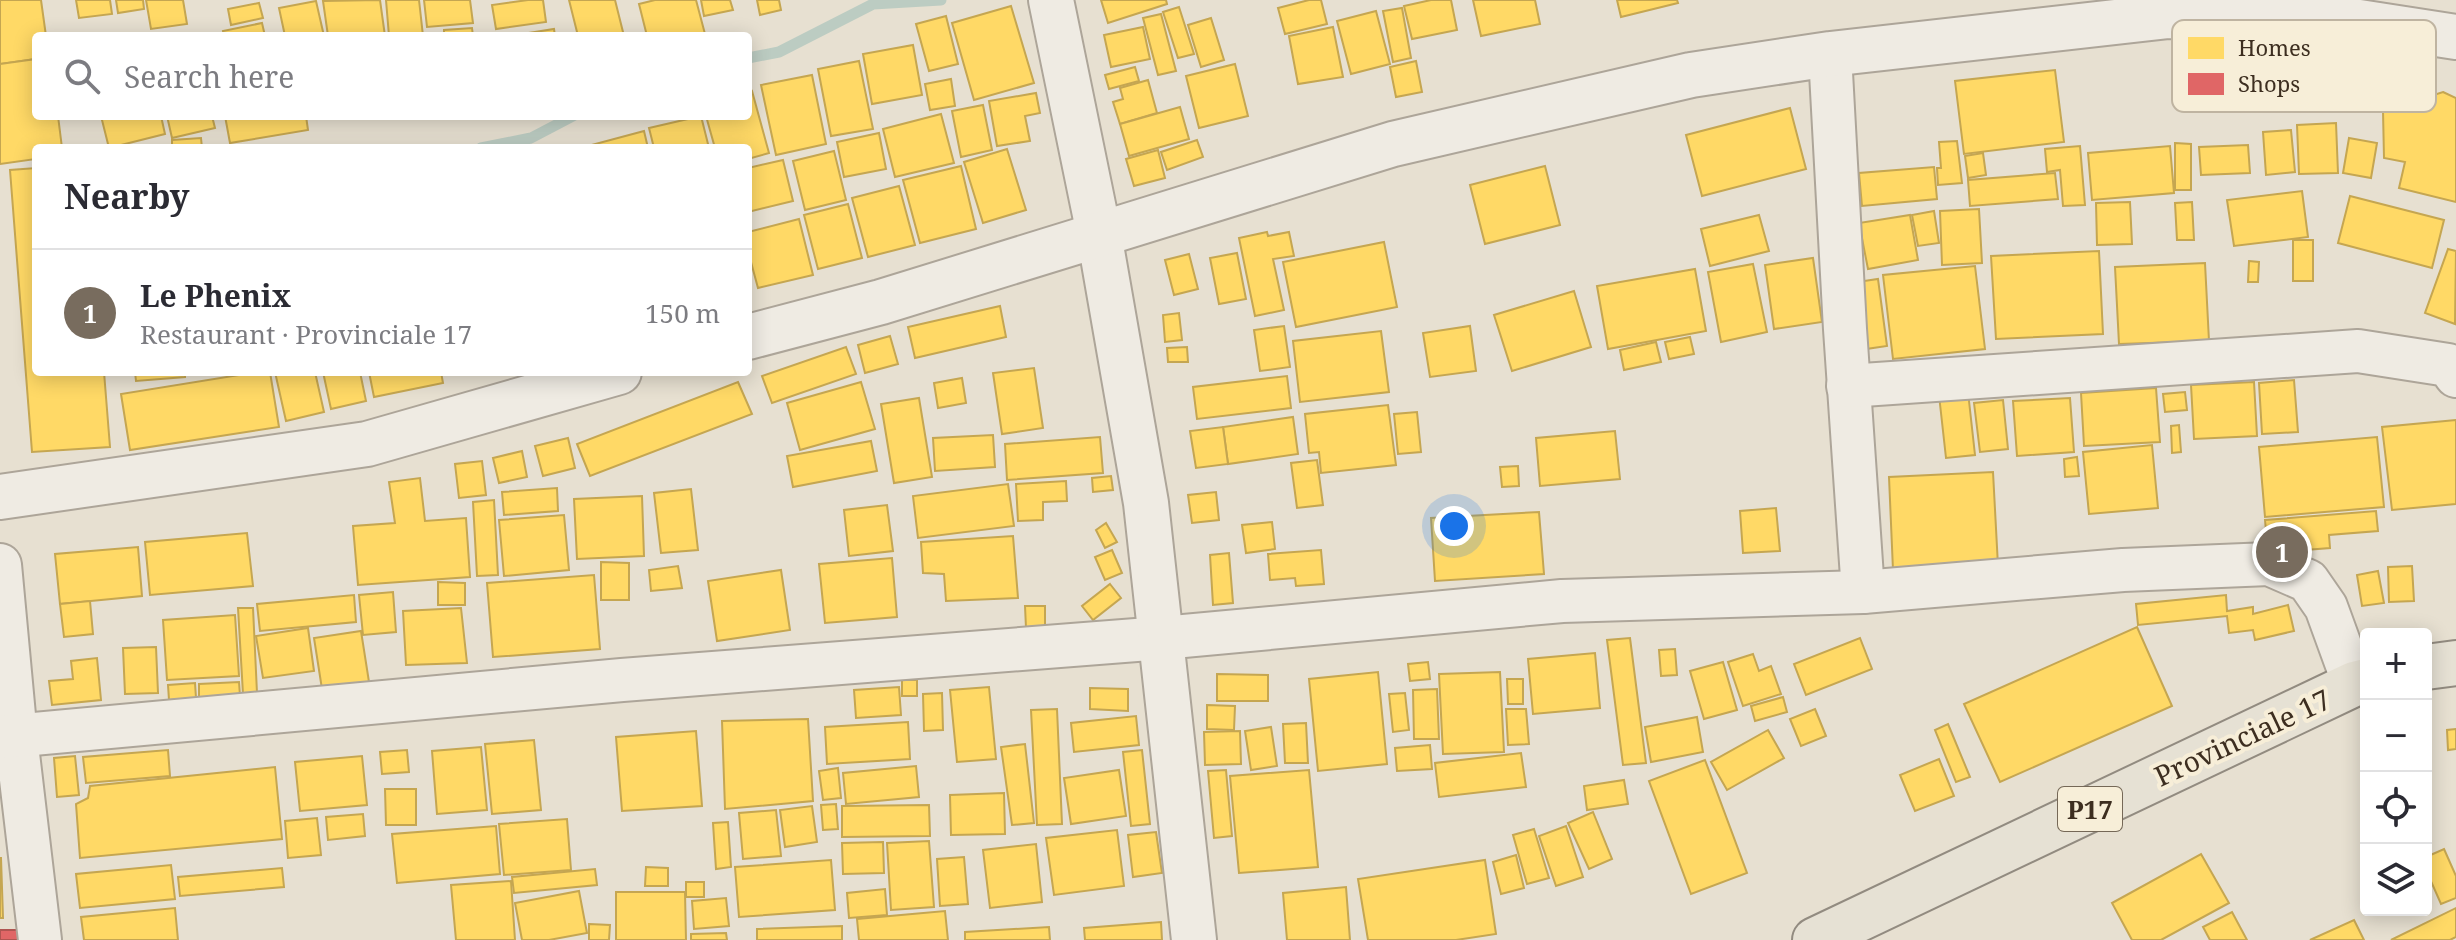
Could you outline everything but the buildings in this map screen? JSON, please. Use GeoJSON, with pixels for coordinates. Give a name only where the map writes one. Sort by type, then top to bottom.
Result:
{"type":"FeatureCollection","features":[{"type":"Feature","properties":{"kind":"main road"},"geometry":{"type":"LineString","coordinates":[[2432,666],[2456,663]]}},
{"type":"Feature","properties":{"kind":"main road","name":"Provinciale 17"},"geometry":{"type":"LineString","coordinates":[[1815,940],[2360,682]]}},
{"type":"Feature","properties":{"kind":"street"},"geometry":{"type":"LineString","coordinates":[[1051,0],[1099,234],[1146,503],[1194,940]]}},
{"type":"Feature","properties":{"kind":"street"},"geometry":{"type":"LineString","coordinates":[[752,336],[881,302],[1393,144],[1691,75],[1830,54],[2169,16],[2346,20]]}},
{"type":"Feature","properties":{"kind":"street"},"geometry":{"type":"LineString","coordinates":[[2436,34],[2456,37]]}},
{"type":"Feature","properties":{"kind":"street"},"geometry":{"type":"LineString","coordinates":[[1830,54],[1863,592]]}},
{"type":"Feature","properties":{"kind":"street"},"geometry":{"type":"LineString","coordinates":[[1848,386],[2358,351],[2448,365],[2456,376]]}},
{"type":"Feature","properties":{"kind":"street"},"geometry":{"type":"LineString","coordinates":[[0,497],[367,444],[605,376]]}},
{"type":"Feature","properties":{"kind":"street"},"geometry":{"type":"LineString","coordinates":[[8,737],[622,680],[1162,638],[1562,601],[1863,592],[2123,570],[2269,564],[2308,581],[2326,607],[2360,682]]}},
{"type":"Feature","properties":{"kind":"street"},"geometry":{"type":"LineString","coordinates":[[0,565],[8,737],[40,940]]}},
{"type":"Feature","properties":{"kind":"waterway"},"geometry":{"type":"LineString","coordinates":[[752,57],[779,52],[873,4],[941,0]]}},
{"type":"Feature","properties":{"kind":"waterway"},"geometry":{"type":"LineString","coordinates":[[501,144],[531,138],[565,120]]}},
{"type":"Feature","properties":{"kind":"place","name":"Le Phenix"},"geometry":{"type":"Point","coordinates":[2282,552]}}]}
